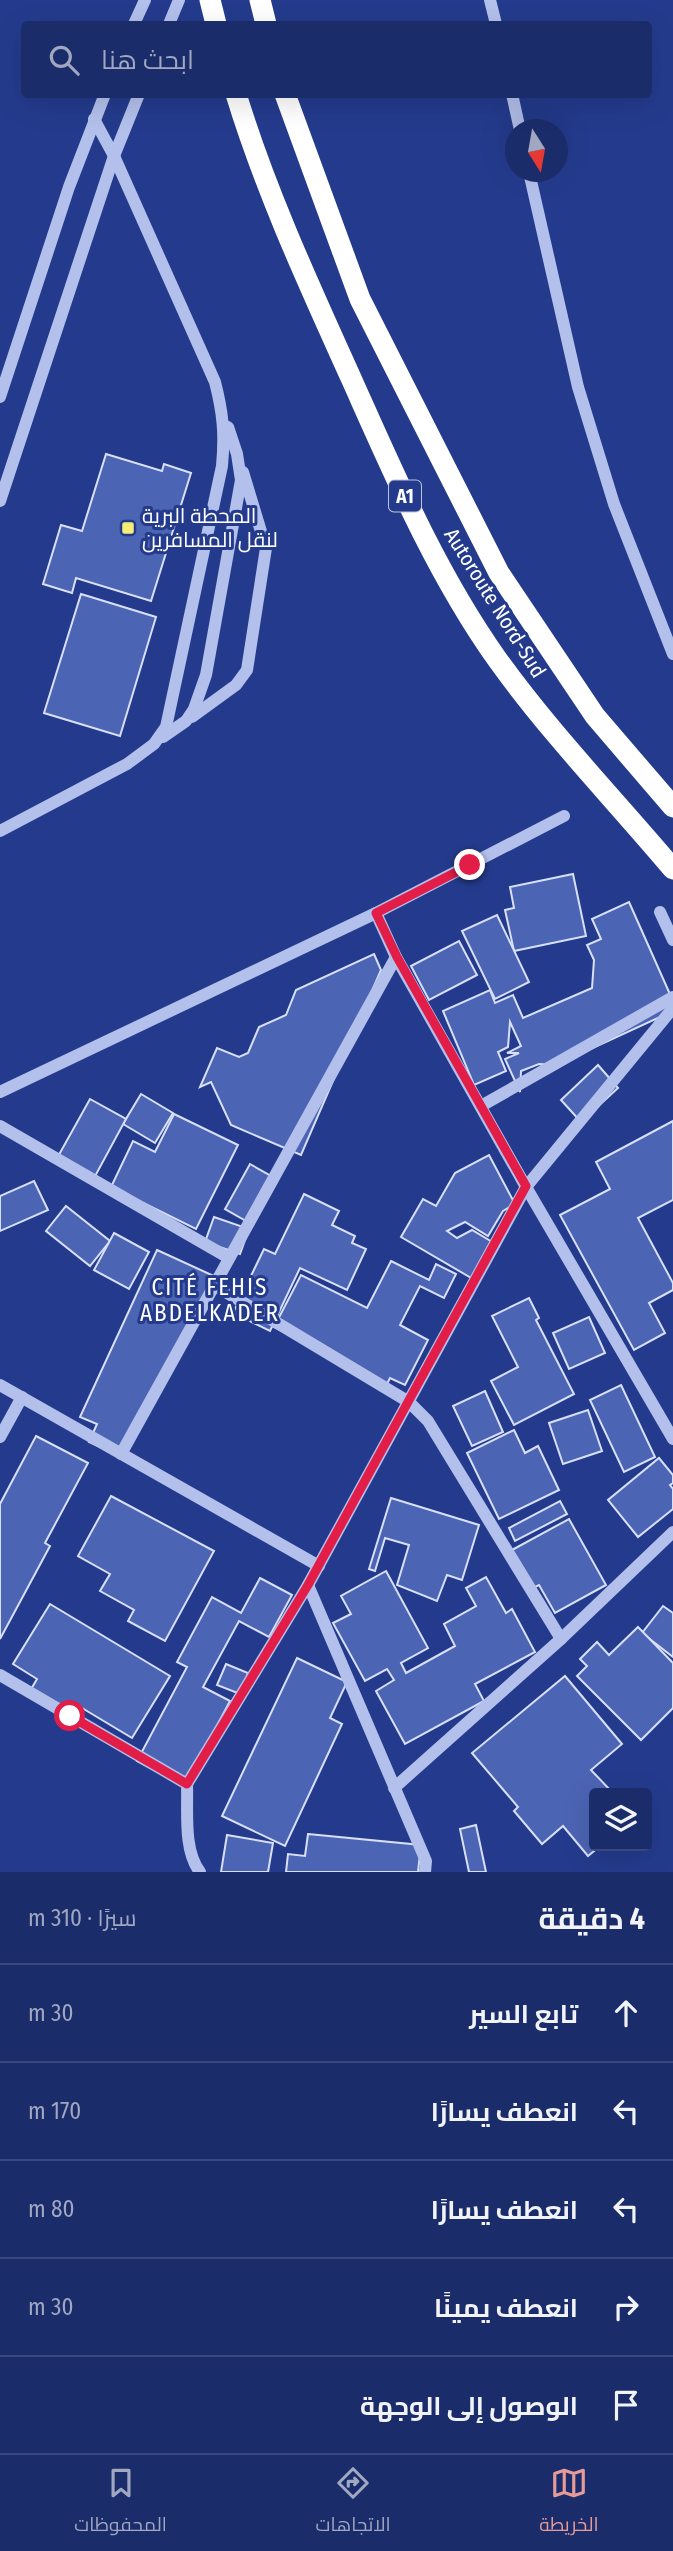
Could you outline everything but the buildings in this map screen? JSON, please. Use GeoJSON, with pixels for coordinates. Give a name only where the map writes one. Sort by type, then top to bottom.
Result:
{"type":"FeatureCollection","features":[{"type":"Feature","properties":{"kind":"highway"},"geometry":{"type":"LineString","coordinates":[[210,0],[215,21]]}},
{"type":"Feature","properties":{"kind":"highway"},"geometry":{"type":"LineString","coordinates":[[260,0],[265,21]]}},
{"type":"Feature","properties":{"kind":"highway","name":"Autoroute Nord-Sud"},"geometry":{"type":"LineString","coordinates":[[237,98],[250,140],[307,281],[437,563],[496,657],[561,742],[673,869]]}},
{"type":"Feature","properties":{"kind":"highway","name":"Autoroute Nord-Sud"},"geometry":{"type":"LineString","coordinates":[[286,98],[360,299],[499,573],[595,716],[673,807]]}},
{"type":"Feature","properties":{"kind":"street"},"geometry":{"type":"LineString","coordinates":[[135,21],[145,0]]}},
{"type":"Feature","properties":{"kind":"street"},"geometry":{"type":"LineString","coordinates":[[170,21],[179,0]]}},
{"type":"Feature","properties":{"kind":"street"},"geometry":{"type":"LineString","coordinates":[[490,0],[495,21]]}},
{"type":"Feature","properties":{"kind":"street"},"geometry":{"type":"LineString","coordinates":[[0,397],[69,187],[103,98]]}},
{"type":"Feature","properties":{"kind":"street"},"geometry":{"type":"LineString","coordinates":[[0,501],[114,156],[137,98]]}},
{"type":"Feature","properties":{"kind":"street"},"geometry":{"type":"LineString","coordinates":[[513,98],[518,119]]}},
{"type":"Feature","properties":{"kind":"street"},"geometry":{"type":"LineString","coordinates":[[0,831],[127,764],[236,685],[247,670],[266,548],[215,383],[114,156],[94,119]]}},
{"type":"Feature","properties":{"kind":"street"},"geometry":{"type":"LineString","coordinates":[[531,182],[549,270],[578,387],[614,504],[673,654]]}},
{"type":"Feature","properties":{"kind":"street"},"geometry":{"type":"LineString","coordinates":[[154,744],[166,727],[222,466],[225,435],[222,411]]}},
{"type":"Feature","properties":{"kind":"street"},"geometry":{"type":"LineString","coordinates":[[186,721],[194,709],[206,675],[241,480],[237,454]]}},
{"type":"Feature","properties":{"kind":"street"},"geometry":{"type":"LineString","coordinates":[[0,1092],[376,913],[564,816]]}},
{"type":"Feature","properties":{"kind":"street"},"geometry":{"type":"LineString","coordinates":[[660,912],[673,940]]}},
{"type":"Feature","properties":{"kind":"street"},"geometry":{"type":"LineString","coordinates":[[376,913],[397,957],[526,1186],[673,1439]]}},
{"type":"Feature","properties":{"kind":"street"},"geometry":{"type":"LineString","coordinates":[[121,1454],[397,957]]}},
{"type":"Feature","properties":{"kind":"street"},"geometry":{"type":"LineString","coordinates":[[481,1106],[673,997]]}},
{"type":"Feature","properties":{"kind":"street"},"geometry":{"type":"LineString","coordinates":[[200,1872],[193,1863],[187,1784],[319,1566],[526,1186],[673,1008]]}},
{"type":"Feature","properties":{"kind":"street"},"geometry":{"type":"LineString","coordinates":[[0,1126],[229,1258]]}},
{"type":"Feature","properties":{"kind":"street"},"geometry":{"type":"LineString","coordinates":[[214,1285],[409,1402],[428,1421],[561,1639]]}},
{"type":"Feature","properties":{"kind":"street"},"geometry":{"type":"LineString","coordinates":[[0,1385],[319,1566]]}},
{"type":"Feature","properties":{"kind":"street"},"geometry":{"type":"LineString","coordinates":[[0,1437],[22,1397]]}},
{"type":"Feature","properties":{"kind":"street"},"geometry":{"type":"LineString","coordinates":[[394,1788],[561,1639],[673,1532]]}},
{"type":"Feature","properties":{"kind":"street"},"geometry":{"type":"LineString","coordinates":[[308,1585],[426,1861],[425,1872]]}},
{"type":"Feature","properties":{"kind":"street"},"geometry":{"type":"LineString","coordinates":[[0,1675],[187,1784]]}},
{"type":"Feature","properties":{"kind":"place","name":"المحطة البرية لنقل المسافرين"},"geometry":{"type":"Point","coordinates":[128,528]}},
{"type":"Feature","properties":{"kind":"district","name":"CITÉ FEHIS ABDELKADER"},"geometry":{"type":"Point","coordinates":[210,1300]}},
{"type":"Feature","properties":{"kind":"route"},"geometry":{"type":"LineString","coordinates":[[70,1716],[187,1784],[308,1585],[526,1186],[397,957],[376,913],[470,865]]}}]}
